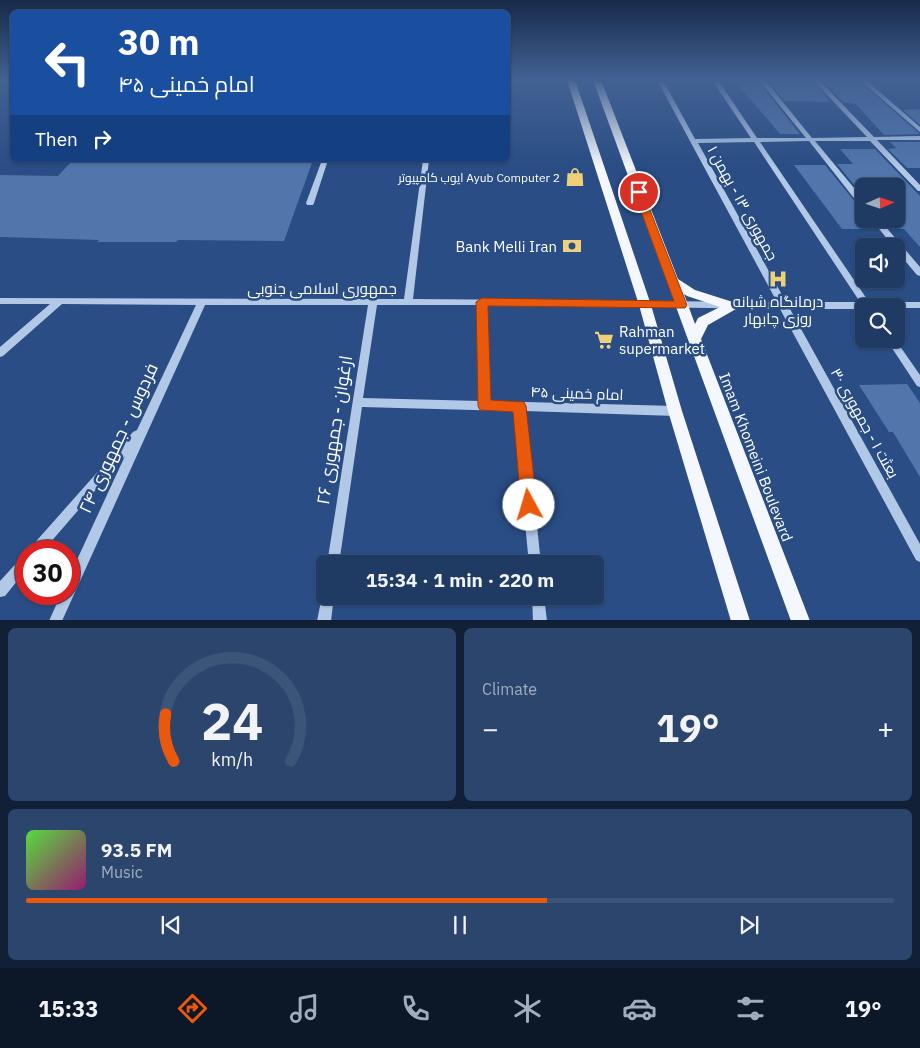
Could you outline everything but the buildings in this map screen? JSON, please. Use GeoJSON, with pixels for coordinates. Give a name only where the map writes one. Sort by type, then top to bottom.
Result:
{"type":"FeatureCollection","features":[{"type":"Feature","properties":{"kind":"main road"},"geometry":{"type":"LineString","coordinates":[[580,109],[644,305],[675,411],[741,620]]}},
{"type":"Feature","properties":{"kind":"main road","name":"Imam Khomeini Boulevard"},"geometry":{"type":"LineString","coordinates":[[608,109],[801,620]]}},
{"type":"Feature","properties":{"kind":"main road"},"geometry":{"type":"LineString","coordinates":[[671,280],[691,293],[732,306]]}},
{"type":"Feature","properties":{"kind":"main road"},"geometry":{"type":"LineString","coordinates":[[694,340],[703,322],[732,306]]}},
{"type":"Feature","properties":{"kind":"street","name":"جمهوری ۱۳ - بهمن ۱"},"geometry":{"type":"LineString","coordinates":[[676,109],[783,305]]}},
{"type":"Feature","properties":{"kind":"street"},"geometry":{"type":"LineString","coordinates":[[735,109],[861,298]]}},
{"type":"Feature","properties":{"kind":"street"},"geometry":{"type":"LineString","coordinates":[[785,109],[855,194]]}},
{"type":"Feature","properties":{"kind":"street"},"geometry":{"type":"LineString","coordinates":[[843,109],[920,189]]}},
{"type":"Feature","properties":{"kind":"street"},"geometry":{"type":"LineString","coordinates":[[896,109],[920,130]]}},
{"type":"Feature","properties":{"kind":"street"},"geometry":{"type":"LineString","coordinates":[[693,141],[920,138]]}},
{"type":"Feature","properties":{"kind":"street"},"geometry":{"type":"LineString","coordinates":[[310,203],[324,162]]}},
{"type":"Feature","properties":{"kind":"street"},"geometry":{"type":"LineString","coordinates":[[408,302],[426,162]]}},
{"type":"Feature","properties":{"kind":"street"},"geometry":{"type":"LineString","coordinates":[[882,228],[920,273]]}},
{"type":"Feature","properties":{"kind":"street","name":"جمهوری اسلامی جنوبی"},"geometry":{"type":"LineString","coordinates":[[0,301],[482,302],[855,306]]}},
{"type":"Feature","properties":{"kind":"street"},"geometry":{"type":"LineString","coordinates":[[0,354],[60,301]]}},
{"type":"Feature","properties":{"kind":"street","name":"فردوس - جمهوری ۲۴"},"geometry":{"type":"LineString","coordinates":[[80,566],[202,301]]}},
{"type":"Feature","properties":{"kind":"street","name":"ارغوان - جمهوری ۲۶"},"geometry":{"type":"LineString","coordinates":[[333,555],[373,302]]}},
{"type":"Feature","properties":{"kind":"street"},"geometry":{"type":"LineString","coordinates":[[482,302],[485,406]]}},
{"type":"Feature","properties":{"kind":"street","name":"بعثت ۱ - جمهوری ۳۰"},"geometry":{"type":"LineString","coordinates":[[783,305],[920,556]]}},
{"type":"Feature","properties":{"kind":"street","name":"جمهوری اسلامی جنوبی"},"geometry":{"type":"LineString","coordinates":[[905,305],[920,305]]}},
{"type":"Feature","properties":{"kind":"street"},"geometry":{"type":"LineString","coordinates":[[896,348],[920,383]]}},
{"type":"Feature","properties":{"kind":"street","name":"امام خمینی ۴۵"},"geometry":{"type":"LineString","coordinates":[[357,402],[675,411]]}},
{"type":"Feature","properties":{"kind":"street"},"geometry":{"type":"LineString","coordinates":[[519,406],[534,555]]}},
{"type":"Feature","properties":{"kind":"street"},"geometry":{"type":"LineString","coordinates":[[45,540],[144,428]]}},
{"type":"Feature","properties":{"kind":"street"},"geometry":{"type":"LineString","coordinates":[[0,591],[15,574]]}},
{"type":"Feature","properties":{"kind":"street","name":"فردوس - جمهوری ۲۴"},"geometry":{"type":"LineString","coordinates":[[55,620],[62,605]]}},
{"type":"Feature","properties":{"kind":"street"},"geometry":{"type":"LineString","coordinates":[[324,620],[326,605]]}},
{"type":"Feature","properties":{"kind":"street"},"geometry":{"type":"LineString","coordinates":[[539,605],[540,620]]}},
{"type":"Feature","properties":{"kind":"place","name":"ایوب کامپیوتر Ayub Computer 2"},"geometry":{"type":"Point","coordinates":[575,177]}},
{"type":"Feature","properties":{"kind":"place","name":"Bank Melli Iran"},"geometry":{"type":"Point","coordinates":[572,246]}},
{"type":"Feature","properties":{"kind":"place","name":"درمانگاه شبانه روزی چابهار"},"geometry":{"type":"Point","coordinates":[778,279]}},
{"type":"Feature","properties":{"kind":"place","name":"Rahman supermarket"},"geometry":{"type":"Point","coordinates":[604,340]}},
{"type":"Feature","properties":{"kind":"route"},"geometry":{"type":"LineString","coordinates":[[529,505],[519,406],[485,406],[482,302],[681,305],[639,192]]}}]}
